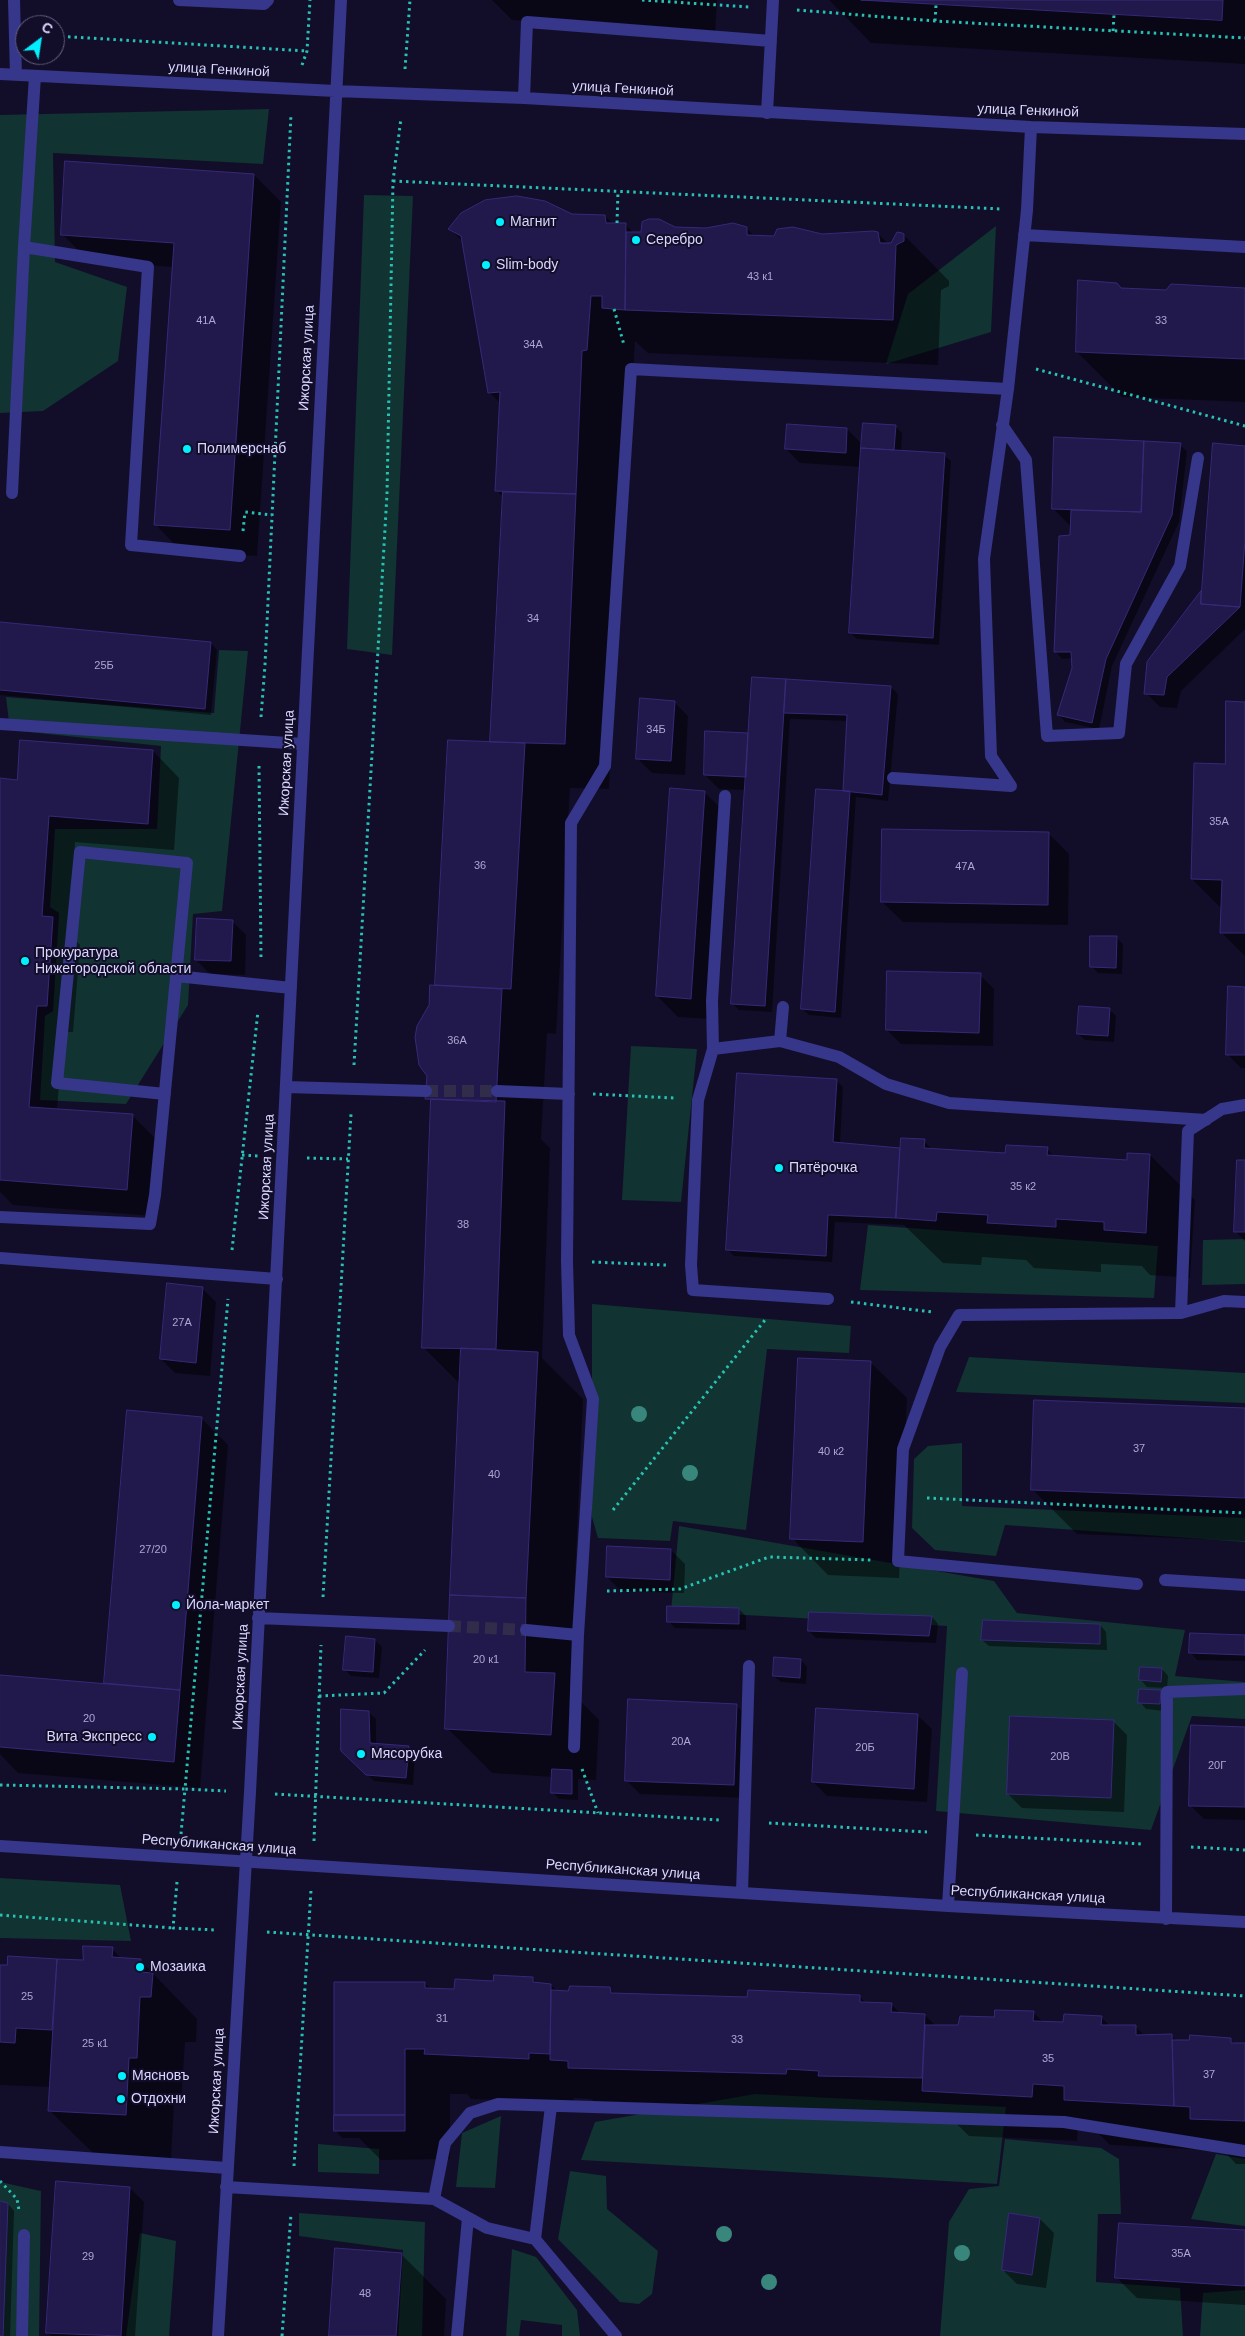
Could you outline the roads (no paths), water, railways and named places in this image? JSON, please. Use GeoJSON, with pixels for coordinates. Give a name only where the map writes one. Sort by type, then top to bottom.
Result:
{"type":"FeatureCollection","features":[{"type":"Feature","properties":{"kind":"street"},"geometry":{"type":"LineString","coordinates":[[14,0],[16,75]]}},
{"type":"Feature","properties":{"kind":"street"},"geometry":{"type":"LineString","coordinates":[[179,0],[264,4],[268,0]]}},
{"type":"Feature","properties":{"kind":"street","name":"Ижорская улица"},"geometry":{"type":"LineString","coordinates":[[218,2336],[250,1792],[341,0]]}},
{"type":"Feature","properties":{"kind":"street"},"geometry":{"type":"LineString","coordinates":[[767,113],[773,4]]}},
{"type":"Feature","properties":{"kind":"street"},"geometry":{"type":"LineString","coordinates":[[524,98],[527,22],[771,41]]}},
{"type":"Feature","properties":{"kind":"street","name":"улица Генкиной"},"geometry":{"type":"LineString","coordinates":[[0,74],[335,92],[524,98],[767,113],[1031,126],[1245,134]]}},
{"type":"Feature","properties":{"kind":"street"},"geometry":{"type":"LineString","coordinates":[[12,493],[24,247],[35,76]]}},
{"type":"Feature","properties":{"kind":"street"},"geometry":{"type":"LineString","coordinates":[[893,778],[1011,786],[991,756],[984,559],[1008,388],[1024,235],[1031,126]]}},
{"type":"Feature","properties":{"kind":"street"},"geometry":{"type":"LineString","coordinates":[[1024,235],[1245,247]]}},
{"type":"Feature","properties":{"kind":"street"},"geometry":{"type":"LineString","coordinates":[[24,247],[148,267],[131,545],[240,556]]}},
{"type":"Feature","properties":{"kind":"street"},"geometry":{"type":"LineString","coordinates":[[574,1747],[578,1635],[594,1400],[569,1335],[567,1261],[571,823],[605,766],[631,369],[1008,388]]}},
{"type":"Feature","properties":{"kind":"street"},"geometry":{"type":"LineString","coordinates":[[1002,425],[1026,460],[1047,736],[1120,733],[1126,664],[1180,566],[1198,458]]}},
{"type":"Feature","properties":{"kind":"street"},"geometry":{"type":"LineString","coordinates":[[0,724],[303,744]]}},
{"type":"Feature","properties":{"kind":"street"},"geometry":{"type":"LineString","coordinates":[[725,796],[712,1001],[713,1049],[698,1100],[691,1265],[693,1290],[828,1299]]}},
{"type":"Feature","properties":{"kind":"street"},"geometry":{"type":"LineString","coordinates":[[0,1217],[150,1224],[155,1195],[165,1094],[187,863],[80,852],[57,1083],[165,1094]]}},
{"type":"Feature","properties":{"kind":"street"},"geometry":{"type":"LineString","coordinates":[[176,976],[291,988]]}},
{"type":"Feature","properties":{"kind":"street"},"geometry":{"type":"LineString","coordinates":[[780,1041],[783,1007]]}},
{"type":"Feature","properties":{"kind":"street"},"geometry":{"type":"LineString","coordinates":[[713,1049],[780,1041],[839,1057],[886,1084],[950,1103],[1206,1120]]}},
{"type":"Feature","properties":{"kind":"street"},"geometry":{"type":"LineString","coordinates":[[286,1087],[426,1091]]}},
{"type":"Feature","properties":{"kind":"street"},"geometry":{"type":"LineString","coordinates":[[496,1091],[570,1094]]}},
{"type":"Feature","properties":{"kind":"street"},"geometry":{"type":"LineString","coordinates":[[1180,1313],[1188,1131],[1222,1109],[1245,1106]]}},
{"type":"Feature","properties":{"kind":"street"},"geometry":{"type":"LineString","coordinates":[[0,1258],[277,1279]]}},
{"type":"Feature","properties":{"kind":"street"},"geometry":{"type":"LineString","coordinates":[[1137,1584],[898,1561],[904,1449],[940,1348],[959,1315],[1180,1313],[1224,1301],[1245,1302]]}},
{"type":"Feature","properties":{"kind":"street"},"geometry":{"type":"LineString","coordinates":[[1165,1580],[1245,1584]]}},
{"type":"Feature","properties":{"kind":"street"},"geometry":{"type":"LineString","coordinates":[[258,1618],[448,1626]]}},
{"type":"Feature","properties":{"kind":"street"},"geometry":{"type":"LineString","coordinates":[[526,1630],[578,1635]]}},
{"type":"Feature","properties":{"kind":"street"},"geometry":{"type":"LineString","coordinates":[[742,1893],[749,1666]]}},
{"type":"Feature","properties":{"kind":"street"},"geometry":{"type":"LineString","coordinates":[[948,1906],[962,1673]]}},
{"type":"Feature","properties":{"kind":"street"},"geometry":{"type":"LineString","coordinates":[[1166,1919],[1167,1692],[1245,1689]]}},
{"type":"Feature","properties":{"kind":"street","name":"Республиканская улица"},"geometry":{"type":"LineString","coordinates":[[0,1846],[948,1906],[1245,1922]]}},
{"type":"Feature","properties":{"kind":"street"},"geometry":{"type":"LineString","coordinates":[[434,2199],[446,2143],[470,2113],[498,2104],[1064,2122],[1245,2152]]}},
{"type":"Feature","properties":{"kind":"street"},"geometry":{"type":"LineString","coordinates":[[536,2240],[551,2106]]}},
{"type":"Feature","properties":{"kind":"street"},"geometry":{"type":"LineString","coordinates":[[0,2152],[227,2168]]}},
{"type":"Feature","properties":{"kind":"street"},"geometry":{"type":"LineString","coordinates":[[226,2188],[434,2199],[487,2228],[536,2240],[616,2336]]}},
{"type":"Feature","properties":{"kind":"street"},"geometry":{"type":"LineString","coordinates":[[457,2336],[468,2218]]}},
{"type":"Feature","properties":{"kind":"street"},"geometry":{"type":"LineString","coordinates":[[22,2336],[24,2235]]}},
{"type":"Feature","properties":{"kind":"tunnel"},"geometry":{"type":"LineString","coordinates":[[426,1091],[497,1091]]}},
{"type":"Feature","properties":{"kind":"tunnel"},"geometry":{"type":"LineString","coordinates":[[449,1626],[526,1630]]}},
{"type":"Feature","properties":{"kind":"place","name":"Магнит"},"geometry":{"type":"Point","coordinates":[500,222]}},
{"type":"Feature","properties":{"kind":"place","name":"Серебро"},"geometry":{"type":"Point","coordinates":[636,240]}},
{"type":"Feature","properties":{"kind":"place","name":"Slim-body"},"geometry":{"type":"Point","coordinates":[486,265]}},
{"type":"Feature","properties":{"kind":"place","name":"Полимерснаб"},"geometry":{"type":"Point","coordinates":[187,449]}},
{"type":"Feature","properties":{"kind":"place","name":"Прокуратура Нижегородской области"},"geometry":{"type":"Point","coordinates":[25,961]}},
{"type":"Feature","properties":{"kind":"place","name":"Пятёрочка"},"geometry":{"type":"Point","coordinates":[779,1168]}},
{"type":"Feature","properties":{"kind":"place","name":"Йола-маркет"},"geometry":{"type":"Point","coordinates":[176,1605]}},
{"type":"Feature","properties":{"kind":"place","name":"Вита Экспресс"},"geometry":{"type":"Point","coordinates":[152,1737]}},
{"type":"Feature","properties":{"kind":"place","name":"Мясорубка"},"geometry":{"type":"Point","coordinates":[361,1754]}},
{"type":"Feature","properties":{"kind":"place","name":"Мозаика"},"geometry":{"type":"Point","coordinates":[140,1967]}},
{"type":"Feature","properties":{"kind":"place","name":"Мясновъ"},"geometry":{"type":"Point","coordinates":[122,2076]}},
{"type":"Feature","properties":{"kind":"place","name":"Отдохни"},"geometry":{"type":"Point","coordinates":[121,2099]}}]}
